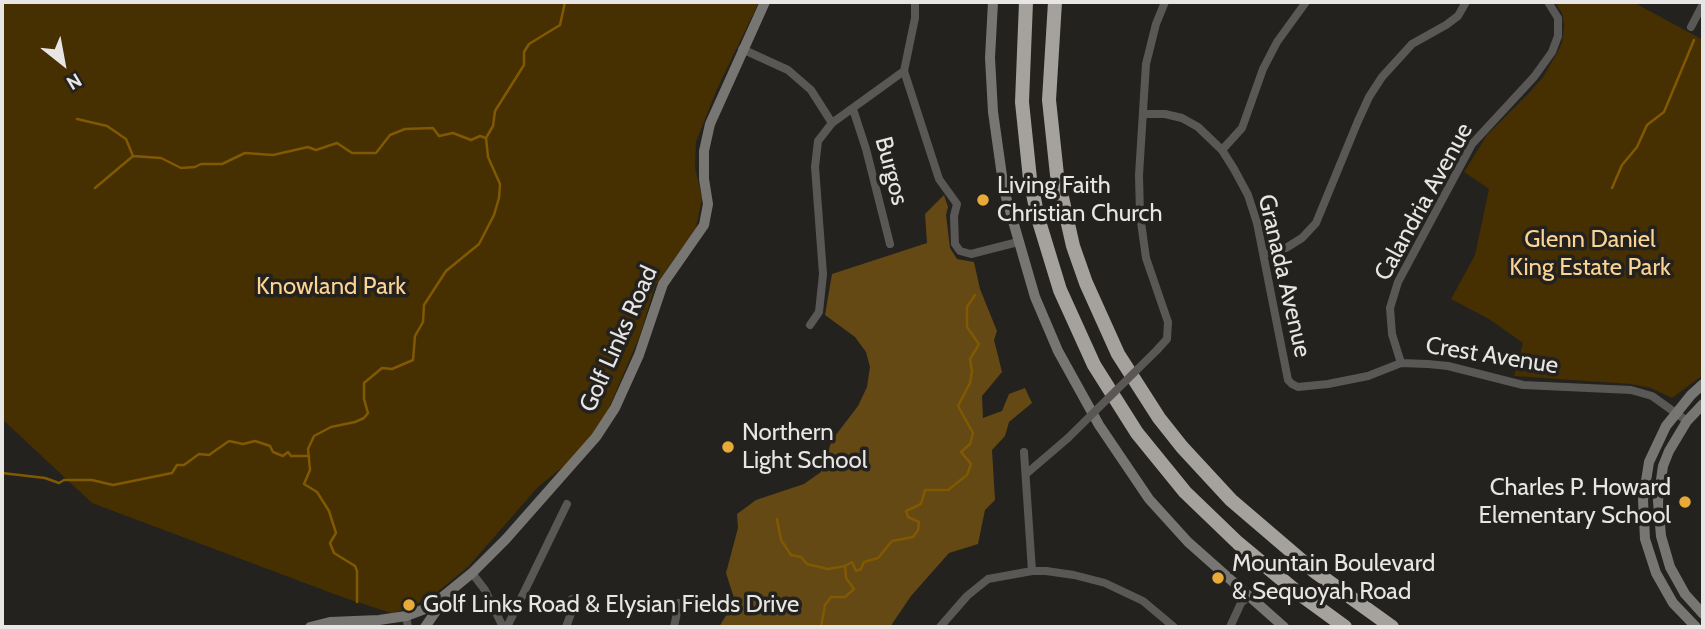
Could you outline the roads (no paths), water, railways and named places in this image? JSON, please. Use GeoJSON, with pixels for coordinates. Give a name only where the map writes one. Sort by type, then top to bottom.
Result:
{"type":"FeatureCollection","features":[{"type":"Feature","properties":{"kind":"highway"},"geometry":{"type":"LineString","coordinates":[[1016,2],[1030,179],[1048,253],[1076,329],[1116,403],[1160,464],[1212,519],[1287,584],[1345,627]]}},
{"type":"Feature","properties":{"kind":"highway"},"geometry":{"type":"LineString","coordinates":[[1022,102],[1027,2]]}},
{"type":"Feature","properties":{"kind":"highway"},"geometry":{"type":"LineString","coordinates":[[1055,6],[1049,100],[1057,174],[1073,246],[1086,283],[1118,354],[1159,418],[1231,500],[1314,571],[1392,627]]}},
{"type":"Feature","properties":{"kind":"street","name":"Golf Links Road"},"geometry":{"type":"LineString","coordinates":[[310,627],[330,622],[407,622],[448,594],[472,573],[596,437],[615,408],[639,355],[663,284],[704,225],[708,204],[704,179],[704,151],[709,124],[765,2]]}},
{"type":"Feature","properties":{"kind":"street"},"geometry":{"type":"LineString","coordinates":[[915,2],[915,18],[904,71],[939,179],[957,204],[954,228],[957,248],[963,253],[971,254],[1018,242]]}},
{"type":"Feature","properties":{"kind":"street"},"geometry":{"type":"LineString","coordinates":[[993,2],[990,58],[993,112],[1004,190],[1035,297],[1058,351],[1110,441],[1149,499],[1167,520],[1248,597],[1284,627]]}},
{"type":"Feature","properties":{"kind":"street"},"geometry":{"type":"LineString","coordinates":[[1026,474],[1068,438],[1167,339],[1168,322],[1146,258],[1140,215],[1139,175],[1146,64],[1156,24],[1165,2]]}},
{"type":"Feature","properties":{"kind":"street"},"geometry":{"type":"LineString","coordinates":[[1222,150],[1242,128],[1263,69],[1277,42],[1307,2]]}},
{"type":"Feature","properties":{"kind":"street"},"geometry":{"type":"LineString","coordinates":[[1264,254],[1286,248],[1302,238],[1316,223],[1357,121],[1382,77],[1412,44],[1458,16],[1466,2]]}},
{"type":"Feature","properties":{"kind":"street","name":"Calandria Avenue"},"geometry":{"type":"LineString","coordinates":[[1401,363],[1392,334],[1390,308],[1398,282],[1472,144],[1534,77],[1552,52],[1558,36],[1558,18],[1548,2]]}},
{"type":"Feature","properties":{"kind":"street"},"geometry":{"type":"LineString","coordinates":[[1691,27],[1703,4]]}},
{"type":"Feature","properties":{"kind":"street"},"geometry":{"type":"LineString","coordinates":[[742,49],[788,70],[811,90],[832,123]]}},
{"type":"Feature","properties":{"kind":"street"},"geometry":{"type":"LineString","coordinates":[[810,325],[819,312],[823,274],[815,167],[818,141],[832,123],[904,71]]}},
{"type":"Feature","properties":{"kind":"street","name":"Burgos"},"geometry":{"type":"LineString","coordinates":[[853,109],[890,244]]}},
{"type":"Feature","properties":{"kind":"street","name":"Granada Avenue"},"geometry":{"type":"LineString","coordinates":[[1144,114],[1165,114],[1182,118],[1207,134],[1222,150],[1248,195],[1264,254],[1288,380]]}},
{"type":"Feature","properties":{"kind":"street","name":"Crest Avenue"},"geometry":{"type":"LineString","coordinates":[[1288,380],[1298,387],[1368,376],[1401,363],[1448,366],[1523,385],[1631,390],[1652,396],[1687,421]]}},
{"type":"Feature","properties":{"kind":"street"},"geometry":{"type":"LineString","coordinates":[[1696,627],[1673,603],[1656,573],[1643,521],[1649,461],[1675,412],[1703,384]]}},
{"type":"Feature","properties":{"kind":"street"},"geometry":{"type":"LineString","coordinates":[[1703,404],[1678,433],[1663,466],[1658,501],[1658,520],[1670,567],[1685,594],[1703,614]]}},
{"type":"Feature","properties":{"kind":"street"},"geometry":{"type":"LineString","coordinates":[[1024,452],[1032,572]]}},
{"type":"Feature","properties":{"kind":"street"},"geometry":{"type":"LineString","coordinates":[[505,627],[567,504]]}},
{"type":"Feature","properties":{"kind":"street"},"geometry":{"type":"LineString","coordinates":[[940,627],[967,596],[988,579],[1032,572],[1074,575],[1105,583],[1143,601],[1174,627]]}},
{"type":"Feature","properties":{"kind":"street"},"geometry":{"type":"LineString","coordinates":[[472,573],[485,590],[505,627]]}},
{"type":"Feature","properties":{"kind":"street"},"geometry":{"type":"LineString","coordinates":[[425,627],[448,594]]}},
{"type":"Feature","properties":{"kind":"street"},"geometry":{"type":"LineString","coordinates":[[1230,627],[1241,603],[1248,597]]}},
{"type":"Feature","properties":{"kind":"street"},"geometry":{"type":"LineString","coordinates":[[566,627],[573,608],[572,598]]}},
{"type":"Feature","properties":{"kind":"street"},"geometry":{"type":"LineString","coordinates":[[674,627],[680,603]]}},
{"type":"Feature","properties":{"kind":"street"},"geometry":{"type":"LineString","coordinates":[[372,620],[388,627]]}},
{"type":"Feature","properties":{"kind":"waterway"},"geometry":{"type":"LineString","coordinates":[[357,602],[355,566],[334,553],[330,543],[336,533],[329,511],[317,492],[304,484],[310,470],[308,449],[314,436],[331,427],[364,418],[368,413],[364,399],[364,383],[382,368],[392,369],[413,360],[415,336],[423,322],[424,305],[446,271],[479,244],[494,215],[500,184],[488,157],[486,138],[493,126],[495,111],[524,65],[524,52],[529,44],[560,25],[565,2]]}},
{"type":"Feature","properties":{"kind":"waterway"},"geometry":{"type":"LineString","coordinates":[[1612,188],[1622,165],[1637,147],[1647,125],[1664,112],[1694,40]]}},
{"type":"Feature","properties":{"kind":"waterway"},"geometry":{"type":"LineString","coordinates":[[77,119],[107,126],[126,139],[133,156],[161,158],[181,168],[222,164],[245,153],[273,155],[308,147],[316,150],[337,143],[352,153],[376,153],[390,135],[405,129],[433,128],[439,136],[453,133],[471,140],[480,136],[486,138]]}},
{"type":"Feature","properties":{"kind":"waterway"},"geometry":{"type":"LineString","coordinates":[[95,188],[133,156]]}},
{"type":"Feature","properties":{"kind":"waterway"},"geometry":{"type":"LineString","coordinates":[[821,627],[825,605],[831,597],[845,597],[854,589],[846,578],[845,566],[852,562],[856,571],[861,569],[864,562],[878,558],[892,541],[913,537],[919,522],[908,517],[906,511],[921,504],[925,490],[948,490],[967,475],[971,464],[961,452],[970,444],[973,433],[958,406],[970,383],[970,359],[979,344],[967,327],[967,307],[975,295]]}},
{"type":"Feature","properties":{"kind":"waterway"},"geometry":{"type":"LineString","coordinates":[[2,473],[45,478],[59,483],[64,480],[92,480],[113,485],[172,473],[177,465],[184,465],[199,454],[209,455],[229,441],[243,444],[255,441],[270,446],[273,452],[283,456],[288,452],[291,456],[309,456]]}},
{"type":"Feature","properties":{"kind":"waterway"},"geometry":{"type":"LineString","coordinates":[[777,519],[781,540],[791,555],[801,557],[807,564],[828,569],[845,566]]}},
{"type":"Feature","properties":{"kind":"place","name":"Living Faith Christian Church"},"geometry":{"type":"Point","coordinates":[983,200]}},
{"type":"Feature","properties":{"kind":"place","name":"Northern Light School"},"geometry":{"type":"Point","coordinates":[728,447]}},
{"type":"Feature","properties":{"kind":"place","name":"Charles P. Howard Elementary School"},"geometry":{"type":"Point","coordinates":[1685,502]}},
{"type":"Feature","properties":{"kind":"place","name":"Mountain Boulevard & Sequoyah Road"},"geometry":{"type":"Point","coordinates":[1218,578]}},
{"type":"Feature","properties":{"kind":"place","name":"Golf Links Road & Elysian Fields Drive"},"geometry":{"type":"Point","coordinates":[409,605]}},
{"type":"Feature","properties":{"kind":"park label","name":"Glenn Daniel King Estate Park"},"geometry":{"type":"Point","coordinates":[1590,254]}},
{"type":"Feature","properties":{"kind":"park label","name":"Knowland Park"},"geometry":{"type":"Point","coordinates":[331,287]}}]}
